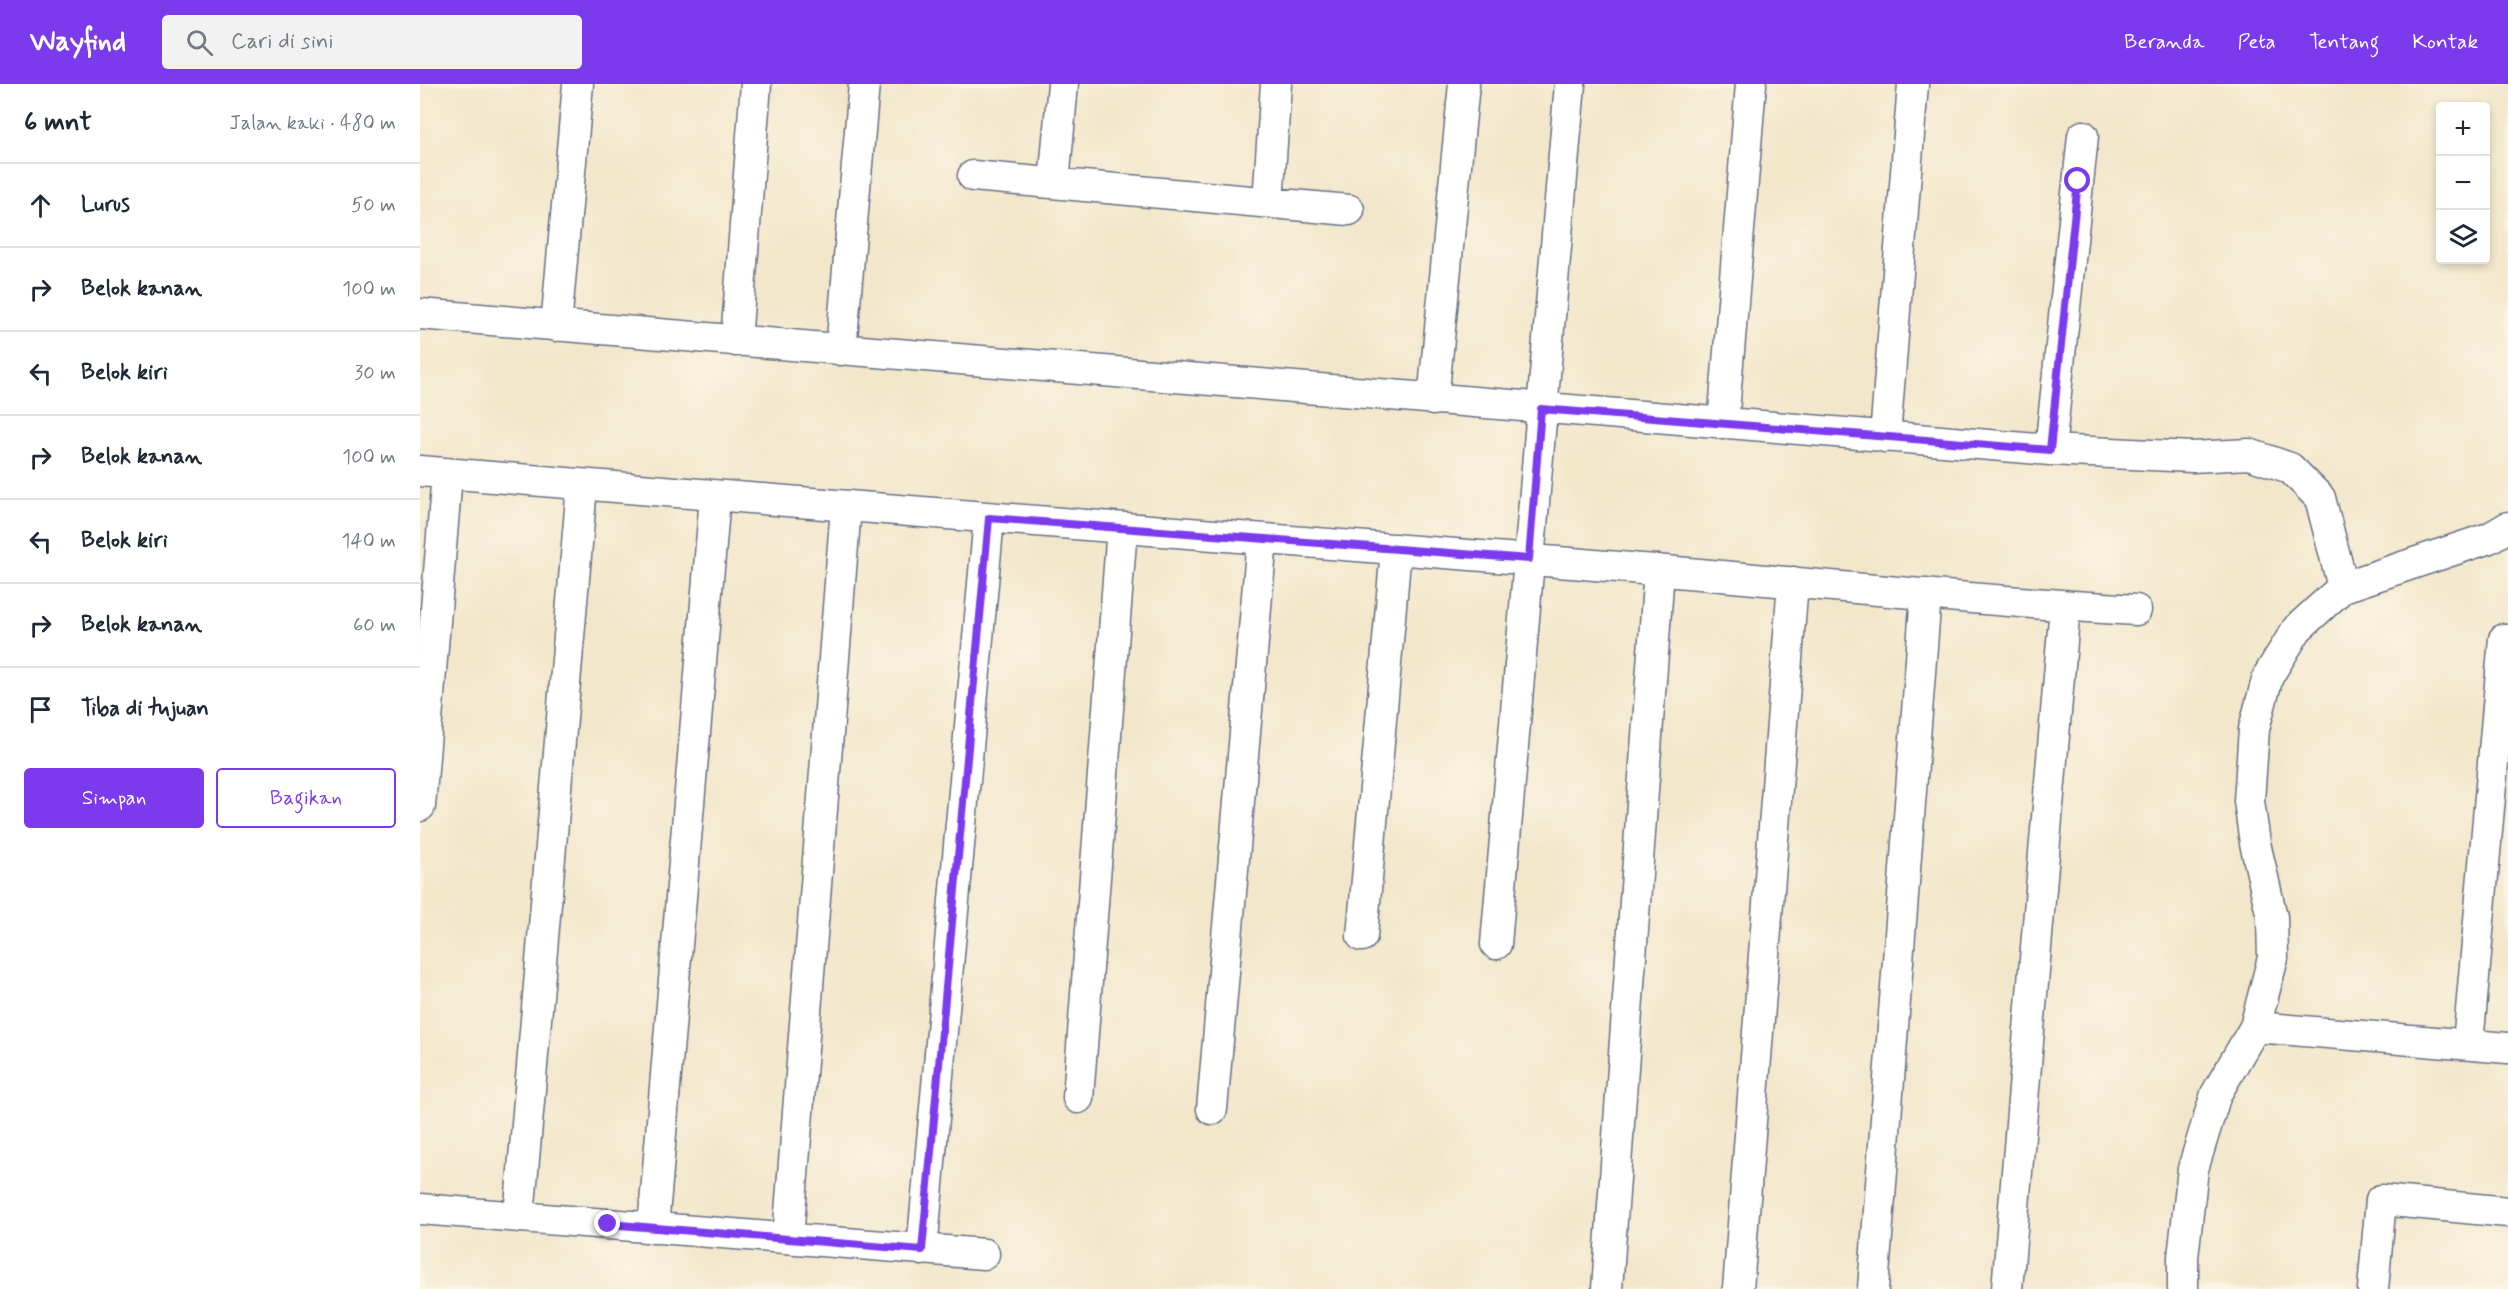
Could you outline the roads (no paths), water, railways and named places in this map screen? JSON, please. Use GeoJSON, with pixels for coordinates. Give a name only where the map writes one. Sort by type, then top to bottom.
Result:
{"type":"FeatureCollection","features":[{"type":"Feature","properties":{"kind":"street"},"geometry":{"type":"LineString","coordinates":[[556,326],[579,84]]}},
{"type":"Feature","properties":{"kind":"street"},"geometry":{"type":"LineString","coordinates":[[736,341],[756,84]]}},
{"type":"Feature","properties":{"kind":"street"},"geometry":{"type":"LineString","coordinates":[[841,350],[864,84]]}},
{"type":"Feature","properties":{"kind":"street"},"geometry":{"type":"LineString","coordinates":[[1054,183],[1063,84]]}},
{"type":"Feature","properties":{"kind":"street"},"geometry":{"type":"LineString","coordinates":[[1268,202],[1276,84]]}},
{"type":"Feature","properties":{"kind":"street"},"geometry":{"type":"LineString","coordinates":[[1433,400],[1464,84]]}},
{"type":"Feature","properties":{"kind":"street"},"geometry":{"type":"LineString","coordinates":[[1496,944],[1570,84]]}},
{"type":"Feature","properties":{"kind":"street"},"geometry":{"type":"LineString","coordinates":[[1723,424],[1751,84]]}},
{"type":"Feature","properties":{"kind":"street"},"geometry":{"type":"LineString","coordinates":[[1885,437],[1913,84]]}},
{"type":"Feature","properties":{"kind":"street"},"geometry":{"type":"LineString","coordinates":[[2050,450],[2083,136]]}},
{"type":"Feature","properties":{"kind":"street"},"geometry":{"type":"LineString","coordinates":[[973,176],[1349,210]]}},
{"type":"Feature","properties":{"kind":"street"},"geometry":{"type":"LineString","coordinates":[[420,315],[2050,450],[2192,457],[2249,454],[2290,468],[2320,498],[2343,587]]}},
{"type":"Feature","properties":{"kind":"street"},"geometry":{"type":"LineString","coordinates":[[420,806],[434,473],[715,497],[1529,559],[2065,606],[2136,610]]}},
{"type":"Feature","properties":{"kind":"street"},"geometry":{"type":"LineString","coordinates":[[519,1217],[582,486]]}},
{"type":"Feature","properties":{"kind":"street"},"geometry":{"type":"LineString","coordinates":[[652,1228],[715,497]]}},
{"type":"Feature","properties":{"kind":"street"},"geometry":{"type":"LineString","coordinates":[[788,1238],[846,507]]}},
{"type":"Feature","properties":{"kind":"street"},"geometry":{"type":"LineString","coordinates":[[922,1250],[989,518]]}},
{"type":"Feature","properties":{"kind":"street"},"geometry":{"type":"LineString","coordinates":[[2183,1289],[2183,1257],[2193,1169],[2216,1094],[2255,1027],[2273,957],[2272,917],[2255,843],[2249,801],[2254,729],[2268,676],[2297,629],[2343,587],[2489,538],[2508,527]]}},
{"type":"Feature","properties":{"kind":"street"},"geometry":{"type":"LineString","coordinates":[[1078,1098],[1122,528]]}},
{"type":"Feature","properties":{"kind":"street"},"geometry":{"type":"LineString","coordinates":[[1212,1109],[1262,539]]}},
{"type":"Feature","properties":{"kind":"street"},"geometry":{"type":"LineString","coordinates":[[1362,936],[1396,549]]}},
{"type":"Feature","properties":{"kind":"street"},"geometry":{"type":"LineString","coordinates":[[1607,1289],[1659,570]]}},
{"type":"Feature","properties":{"kind":"street"},"geometry":{"type":"LineString","coordinates":[[1738,1289],[1793,582]]}},
{"type":"Feature","properties":{"kind":"street"},"geometry":{"type":"LineString","coordinates":[[1873,1289],[1926,594]]}},
{"type":"Feature","properties":{"kind":"street"},"geometry":{"type":"LineString","coordinates":[[2007,1289],[2065,606]]}},
{"type":"Feature","properties":{"kind":"street"},"geometry":{"type":"LineString","coordinates":[[2468,1044],[2504,639],[2508,639]]}},
{"type":"Feature","properties":{"kind":"street"},"geometry":{"type":"LineString","coordinates":[[2255,1027],[2508,1048]]}},
{"type":"Feature","properties":{"kind":"street"},"geometry":{"type":"LineString","coordinates":[[2373,1289],[2380,1200],[2508,1212]]}},
{"type":"Feature","properties":{"kind":"street"},"geometry":{"type":"LineString","coordinates":[[420,1209],[984,1254]]}}]}
